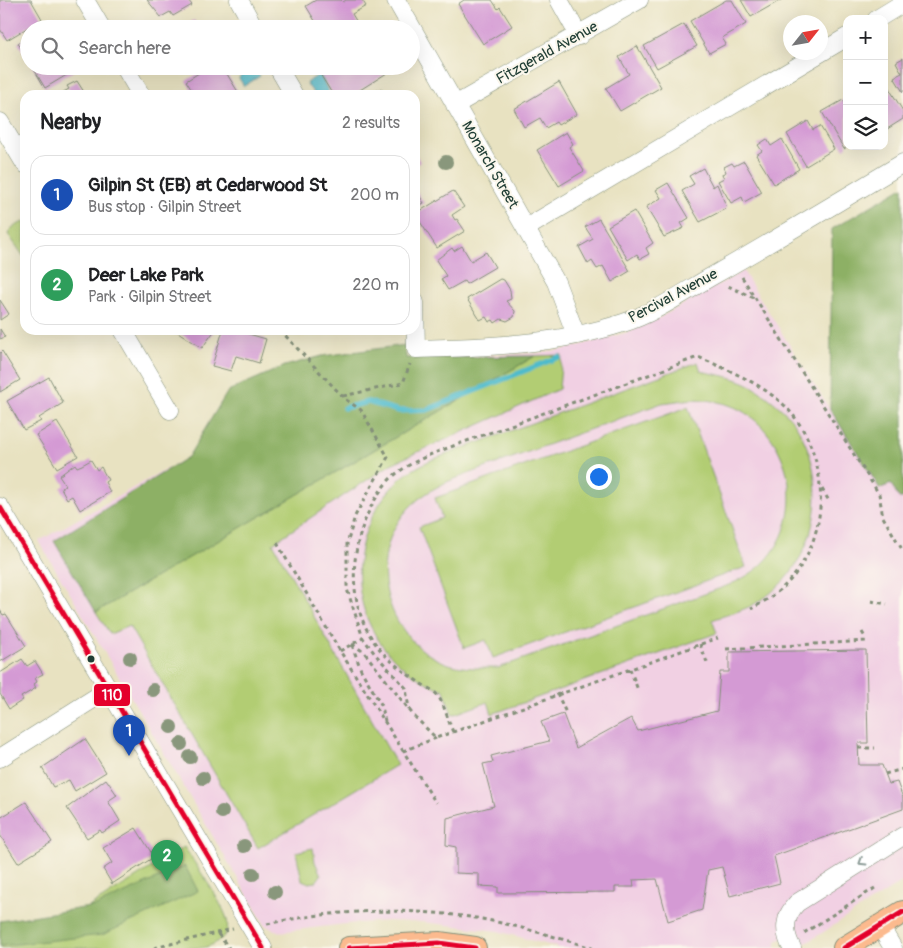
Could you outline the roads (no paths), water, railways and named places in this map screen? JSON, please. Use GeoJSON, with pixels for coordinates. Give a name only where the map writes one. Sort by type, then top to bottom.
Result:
{"type":"FeatureCollection","features":[{"type":"Feature","properties":{"kind":"main road"},"geometry":{"type":"LineString","coordinates":[[844,948],[903,912]]}},
{"type":"Feature","properties":{"kind":"main road"},"geometry":{"type":"LineString","coordinates":[[349,948],[439,943],[475,948]]}},
{"type":"Feature","properties":{"kind":"street"},"geometry":{"type":"LineString","coordinates":[[85,0],[97,20]]}},
{"type":"Feature","properties":{"kind":"street"},"geometry":{"type":"LineString","coordinates":[[238,0],[250,20]]}},
{"type":"Feature","properties":{"kind":"street","name":"Monarch Street"},"geometry":{"type":"LineString","coordinates":[[396,0],[407,20]]}},
{"type":"Feature","properties":{"kind":"street"},"geometry":{"type":"LineString","coordinates":[[559,0],[579,36]]}},
{"type":"Feature","properties":{"kind":"street","name":"Fitzgerald Avenue"},"geometry":{"type":"LineString","coordinates":[[455,105],[579,36],[639,0]]}},
{"type":"Feature","properties":{"kind":"street"},"geometry":{"type":"LineString","coordinates":[[884,15],[903,3]]}},
{"type":"Feature","properties":{"kind":"street"},"geometry":{"type":"LineString","coordinates":[[526,228],[843,39]]}},
{"type":"Feature","properties":{"kind":"street","name":"Monarch Street"},"geometry":{"type":"LineString","coordinates":[[420,43],[556,282],[576,335]]}},
{"type":"Feature","properties":{"kind":"street"},"geometry":{"type":"LineString","coordinates":[[129,75],[138,90]]}},
{"type":"Feature","properties":{"kind":"street"},"geometry":{"type":"LineString","coordinates":[[282,75],[291,90]]}},
{"type":"Feature","properties":{"kind":"street"},"geometry":{"type":"LineString","coordinates":[[0,122],[20,156]]}},
{"type":"Feature","properties":{"kind":"street","name":"Percival Avenue"},"geometry":{"type":"LineString","coordinates":[[416,335],[416,349],[491,347],[546,341],[576,335],[639,317],[733,264],[903,163]]}},
{"type":"Feature","properties":{"kind":"street"},"geometry":{"type":"LineString","coordinates":[[126,335],[170,410]]}},
{"type":"Feature","properties":{"kind":"street"},"geometry":{"type":"LineString","coordinates":[[0,507],[263,948]]}},
{"type":"Feature","properties":{"kind":"street"},"geometry":{"type":"LineString","coordinates":[[0,758],[109,689]]}},
{"type":"Feature","properties":{"kind":"street"},"geometry":{"type":"LineString","coordinates":[[796,942],[787,938],[786,927],[789,914],[797,903],[903,836]]}},
{"type":"Feature","properties":{"kind":"street"},"geometry":{"type":"LineString","coordinates":[[880,926],[893,948]]}},
{"type":"Feature","properties":{"kind":"water"},"geometry":{"type":"Polygon","coordinates":[[[241,75],[260,76],[244,86],[239,78],[241,75]]]}},
{"type":"Feature","properties":{"kind":"water"},"geometry":{"type":"Polygon","coordinates":[[[320,75],[328,90],[311,90],[306,83],[320,75]]]}},
{"type":"Feature","properties":{"kind":"waterway"},"geometry":{"type":"LineString","coordinates":[[344,408],[368,402],[399,411],[427,410],[559,357]]}},
{"type":"Feature","properties":{"kind":"place","name":"Gilpin St (EB) at Cedarwood St"},"geometry":{"type":"Point","coordinates":[129,756]}},
{"type":"Feature","properties":{"kind":"place","name":"Deer Lake Park"},"geometry":{"type":"Point","coordinates":[167,881]}}]}
